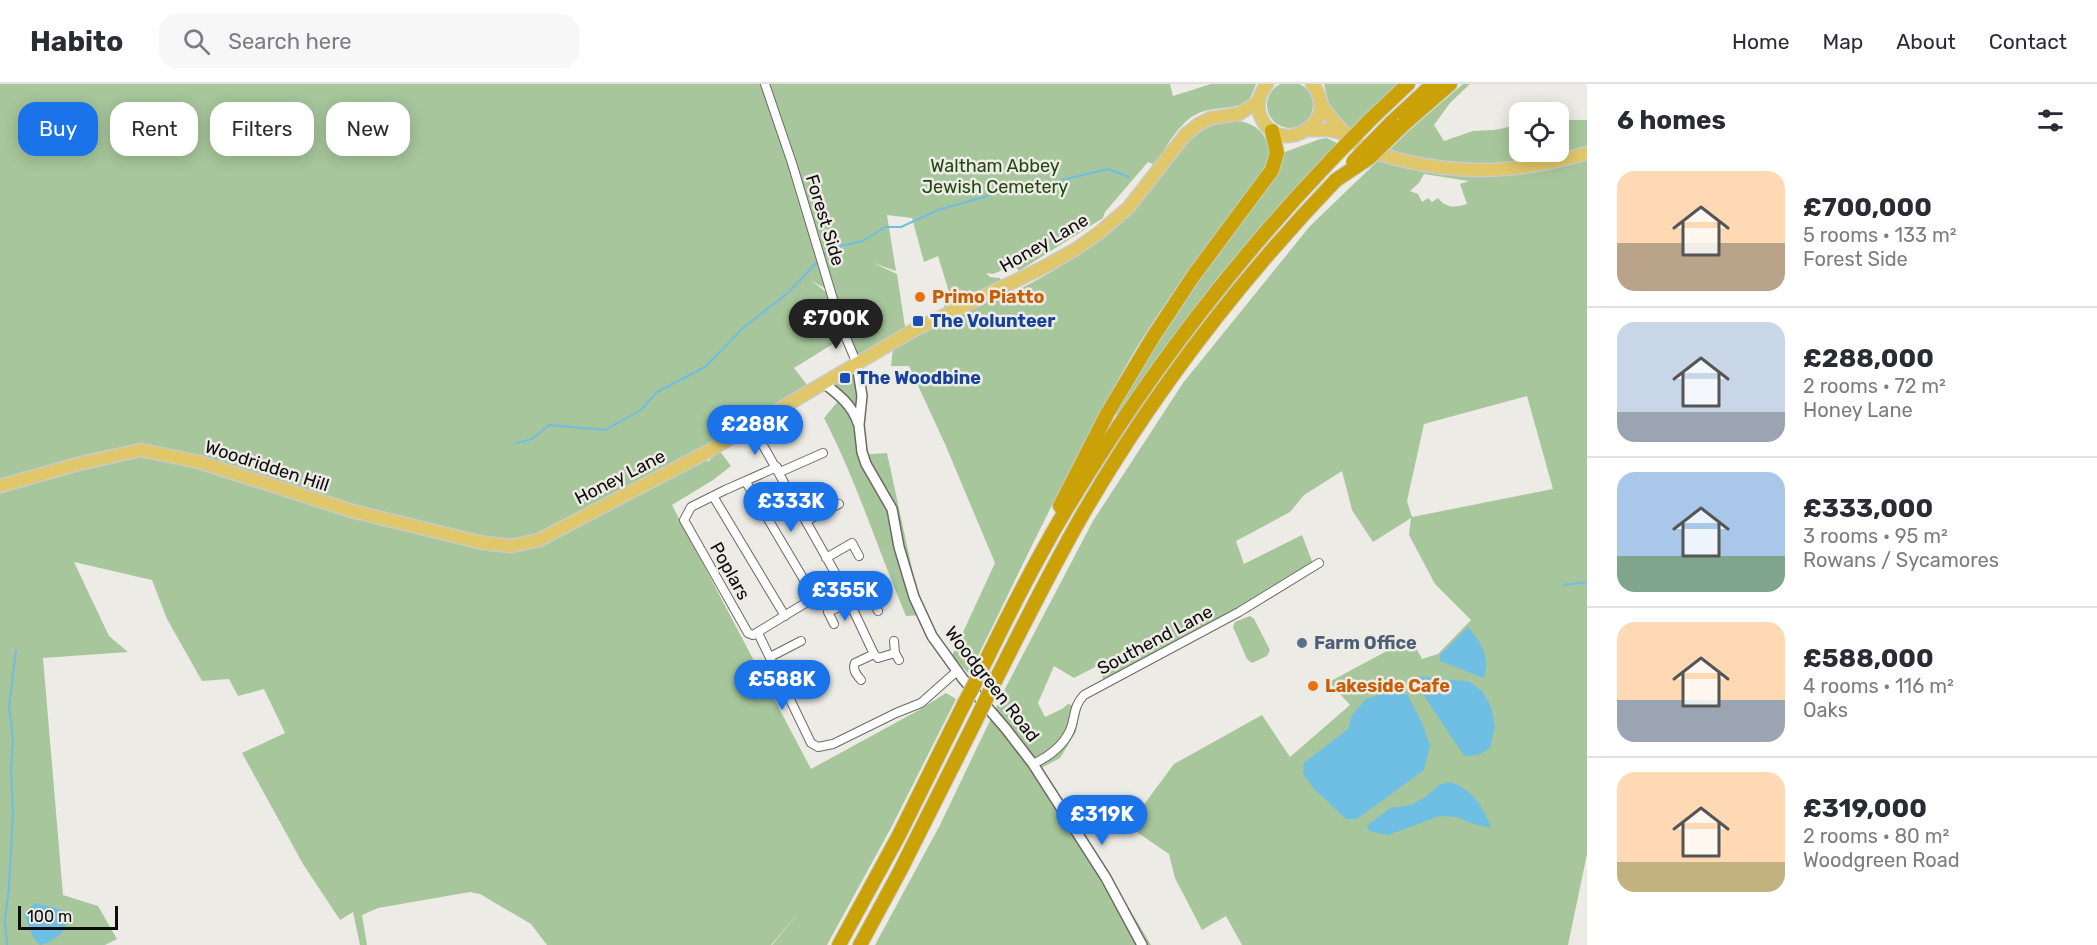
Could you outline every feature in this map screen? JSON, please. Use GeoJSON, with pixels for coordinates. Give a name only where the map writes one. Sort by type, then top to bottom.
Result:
{"type":"FeatureCollection","features":[{"type":"Feature","properties":{"kind":"highway"},"geometry":{"type":"LineString","coordinates":[[839,945],[894,843],[1045,548],[1102,452],[1164,361],[1238,265],[1333,158],[1408,84]]}},
{"type":"Feature","properties":{"kind":"highway"},"geometry":{"type":"LineString","coordinates":[[1398,124],[1433,84]]}},
{"type":"Feature","properties":{"kind":"highway"},"geometry":{"type":"LineString","coordinates":[[860,945],[1066,545],[1141,422],[1225,307],[1293,225],[1336,180],[1398,124],[1450,84]]}},
{"type":"Feature","properties":{"kind":"highway"},"geometry":{"type":"LineString","coordinates":[[1045,548],[1069,485],[1129,376],[1188,283],[1272,170],[1277,153],[1269,128]]}},
{"type":"Feature","properties":{"kind":"main road"},"geometry":{"type":"LineString","coordinates":[[1267,84],[1259,101],[1259,113],[1269,128]]}},
{"type":"Feature","properties":{"kind":"main road"},"geometry":{"type":"LineString","coordinates":[[1307,130],[1317,119],[1320,103],[1319,95],[1312,84]]}},
{"type":"Feature","properties":{"kind":"main road","name":"Honey Lane"},"geometry":{"type":"LineString","coordinates":[[524,544],[539,540],[752,426],[917,328],[1044,267],[1076,249],[1128,208],[1185,135],[1211,118],[1239,114],[1259,101]]}},
{"type":"Feature","properties":{"kind":"main road"},"geometry":{"type":"LineString","coordinates":[[1320,103],[1346,134],[1366,149],[1429,166],[1511,170],[1587,153]]}},
{"type":"Feature","properties":{"kind":"main road"},"geometry":{"type":"LineString","coordinates":[[1239,114],[1291,136],[1307,130],[1329,130],[1346,134]]}},
{"type":"Feature","properties":{"kind":"main road","name":"Woodridden Hill"},"geometry":{"type":"LineString","coordinates":[[0,486],[78,464],[141,450],[199,462],[314,500],[391,521],[483,543],[511,546],[524,544]]}},
{"type":"Feature","properties":{"kind":"street","name":"Forest Side"},"geometry":{"type":"LineString","coordinates":[[765,84],[792,163],[841,326],[857,364]]}},
{"type":"Feature","properties":{"kind":"street","name":"Woodgreen Road"},"geometry":{"type":"LineString","coordinates":[[857,364],[862,396],[859,437],[866,464],[892,509],[899,547],[914,597],[932,636],[957,671],[1033,765],[1106,878],[1142,945]]}},
{"type":"Feature","properties":{"kind":"street","name":"Woodgreen Road"},"geometry":{"type":"LineString","coordinates":[[825,384],[848,404],[859,425]]}},
{"type":"Feature","properties":{"kind":"street"},"geometry":{"type":"LineString","coordinates":[[752,426],[838,578],[874,654],[878,658],[897,657],[894,641]]}},
{"type":"Feature","properties":{"kind":"street"},"geometry":{"type":"LineString","coordinates":[[785,616],[713,496],[823,453]]}},
{"type":"Feature","properties":{"kind":"street"},"geometry":{"type":"LineString","coordinates":[[746,482],[813,595],[812,598],[758,633],[811,743],[818,747],[832,744],[921,703],[957,671]]}},
{"type":"Feature","properties":{"kind":"street","name":"Poplars"},"geometry":{"type":"LineString","coordinates":[[713,496],[691,507],[684,520],[748,633],[753,635],[758,633]]}},
{"type":"Feature","properties":{"kind":"street"},"geometry":{"type":"LineString","coordinates":[[806,521],[839,504]]}},
{"type":"Feature","properties":{"kind":"street"},"geometry":{"type":"LineString","coordinates":[[826,558],[852,543],[858,556]]}},
{"type":"Feature","properties":{"kind":"street","name":"Southend Lane"},"geometry":{"type":"LineString","coordinates":[[1033,765],[1052,755],[1061,743],[1071,728],[1076,703],[1084,694],[1239,612],[1319,563]]}},
{"type":"Feature","properties":{"kind":"street"},"geometry":{"type":"LineString","coordinates":[[834,624],[828,612],[872,598],[878,611]]}},
{"type":"Feature","properties":{"kind":"street"},"geometry":{"type":"LineString","coordinates":[[770,657],[801,641]]}},
{"type":"Feature","properties":{"kind":"street"},"geometry":{"type":"LineString","coordinates":[[861,680],[855,673],[853,667],[855,663],[874,654]]}},
{"type":"Feature","properties":{"kind":"street"},"geometry":{"type":"LineString","coordinates":[[789,695],[820,680]]}},
{"type":"Feature","properties":{"kind":"green space"},"geometry":{"type":"Polygon","coordinates":[[[1290,82],[1299,83],[1307,88],[1312,96],[1312,114],[1307,122],[1299,127],[1290,128],[1281,127],[1273,122],[1268,114],[1267,105],[1268,96],[1273,88],[1281,83],[1290,82]]]}},
{"type":"Feature","properties":{"kind":"green space","name":"Waltham Abbey Jewish Cemetery"},"geometry":{"type":"Polygon","coordinates":[[[0,84],[1170,84],[1173,96],[1211,84],[1256,84],[1246,103],[1202,112],[1184,123],[1155,165],[1148,162],[1105,212],[1103,218],[1019,271],[1014,265],[993,274],[986,273],[990,277],[1000,278],[1008,295],[1080,254],[1128,216],[1149,192],[1176,154],[1192,138],[1213,125],[1225,121],[1237,121],[1258,129],[1265,138],[1269,149],[1269,164],[1179,284],[1130,359],[1067,476],[969,674],[952,656],[995,563],[909,366],[891,366],[893,349],[939,322],[949,292],[938,256],[924,262],[912,218],[887,215],[896,271],[873,263],[897,274],[905,327],[857,358],[835,294],[810,280],[829,294],[841,339],[794,368],[811,390],[578,516],[528,536],[494,540],[330,500],[252,473],[159,447],[117,448],[85,455],[0,482],[0,84]]]}},
{"type":"Feature","properties":{"kind":"green space"},"geometry":{"type":"Polygon","coordinates":[[[1324,84],[1397,84],[1347,132],[1330,108],[1324,84]]]}},
{"type":"Feature","properties":{"kind":"green space"},"geometry":{"type":"Polygon","coordinates":[[[1463,84],[1470,84],[1450,103],[1434,125],[1444,141],[1473,131],[1509,127],[1509,162],[1569,162],[1569,120],[1587,120],[1587,854],[1568,945],[1242,945],[1226,916],[1202,930],[1175,878],[1169,854],[1128,826],[1174,764],[1262,715],[1290,757],[1350,705],[1329,682],[1411,638],[1422,659],[1438,654],[1471,620],[1435,584],[1409,535],[1411,518],[1373,542],[1352,510],[1342,471],[1304,495],[1290,512],[1236,541],[1244,564],[1302,535],[1315,569],[1107,687],[1097,666],[1074,678],[1054,666],[1038,703],[1045,717],[1068,704],[1081,707],[1076,732],[1060,758],[1039,769],[1075,818],[1151,945],[875,945],[940,825],[1007,685],[1093,521],[1183,383],[1310,226],[1412,128],[1463,84]],[[1424,174],[1419,183],[1410,191],[1418,194],[1422,202],[1428,198],[1432,202],[1438,198],[1444,204],[1459,206],[1467,204],[1460,184],[1469,181],[1424,174]],[[1527,396],[1424,424],[1407,501],[1412,517],[1553,489],[1527,396]]]}},
{"type":"Feature","properties":{"kind":"green space"},"geometry":{"type":"Polygon","coordinates":[[[1327,138],[1337,143],[1222,275],[1118,415],[1112,413],[1197,278],[1279,173],[1285,152],[1327,138]]]}},
{"type":"Feature","properties":{"kind":"green space"},"geometry":{"type":"Polygon","coordinates":[[[853,372],[858,389],[857,405],[851,402],[835,385],[853,372]]]}},
{"type":"Feature","properties":{"kind":"green space"},"geometry":{"type":"Polygon","coordinates":[[[840,399],[857,424],[859,455],[887,453],[922,615],[906,616],[857,491],[824,418],[840,399]]]}},
{"type":"Feature","properties":{"kind":"green space"},"geometry":{"type":"Polygon","coordinates":[[[719,450],[731,466],[672,505],[811,769],[946,693],[956,699],[892,826],[827,945],[772,945],[801,910],[771,945],[547,945],[531,924],[480,894],[470,892],[378,908],[362,915],[367,945],[360,945],[353,912],[340,920],[303,864],[242,753],[285,733],[264,689],[238,696],[229,679],[202,681],[167,619],[152,580],[74,562],[109,636],[128,652],[43,658],[63,895],[98,906],[117,939],[105,945],[0,945],[0,489],[146,454],[510,549],[707,456],[708,462],[719,450]]]}},
{"type":"Feature","properties":{"kind":"green space"},"geometry":{"type":"Polygon","coordinates":[[[1250,616],[1254,619],[1270,650],[1267,656],[1252,663],[1247,659],[1233,627],[1235,622],[1250,616]]]}},
{"type":"Feature","properties":{"kind":"water"},"geometry":{"type":"Polygon","coordinates":[[[1468,627],[1477,639],[1485,657],[1484,678],[1440,661],[1440,655],[1468,627]]]}},
{"type":"Feature","properties":{"kind":"water"},"geometry":{"type":"Polygon","coordinates":[[[1420,676],[1470,682],[1482,691],[1491,707],[1495,726],[1490,748],[1478,755],[1464,756],[1417,685],[1420,676]]]}},
{"type":"Feature","properties":{"kind":"water"},"geometry":{"type":"Polygon","coordinates":[[[1388,692],[1407,694],[1422,723],[1430,745],[1424,770],[1357,819],[1346,819],[1314,789],[1303,774],[1304,763],[1348,729],[1352,715],[1366,699],[1388,692]]]}},
{"type":"Feature","properties":{"kind":"water"},"geometry":{"type":"Polygon","coordinates":[[[1450,782],[1464,789],[1476,800],[1491,828],[1457,817],[1440,816],[1388,835],[1369,831],[1367,826],[1390,808],[1411,805],[1439,785],[1450,782]]]}},
{"type":"Feature","properties":{"kind":"water"},"geometry":{"type":"Polygon","coordinates":[[[35,903],[62,910],[67,928],[51,941],[40,945],[33,937],[24,914],[35,903]]]}},
{"type":"Feature","properties":{"kind":"waterway"},"geometry":{"type":"LineString","coordinates":[[822,257],[831,248],[863,241],[885,227],[901,227],[938,210],[1009,190],[1037,186],[1108,169],[1129,177]]}},
{"type":"Feature","properties":{"kind":"waterway"},"geometry":{"type":"LineString","coordinates":[[516,443],[532,439],[549,425],[605,430],[641,410],[657,392],[705,367],[743,328],[789,292],[818,261]]}},
{"type":"Feature","properties":{"kind":"waterway"},"geometry":{"type":"LineString","coordinates":[[1564,585],[1587,582]]}},
{"type":"Feature","properties":{"kind":"waterway"},"geometry":{"type":"LineString","coordinates":[[7,945],[5,921],[13,812],[11,768],[13,739],[9,706],[16,650]]}},
{"type":"Feature","properties":{"kind":"place","name":"Primo Piatto"},"geometry":{"type":"Point","coordinates":[920,297]}},
{"type":"Feature","properties":{"kind":"place","name":"The Volunteer"},"geometry":{"type":"Point","coordinates":[918,321]}},
{"type":"Feature","properties":{"kind":"place","name":"The Woodbine"},"geometry":{"type":"Point","coordinates":[845,378]}},
{"type":"Feature","properties":{"kind":"place","name":"Farm Office"},"geometry":{"type":"Point","coordinates":[1302,643]}},
{"type":"Feature","properties":{"kind":"place","name":"Lakeside Cafe"},"geometry":{"type":"Point","coordinates":[1313,686]}}]}
